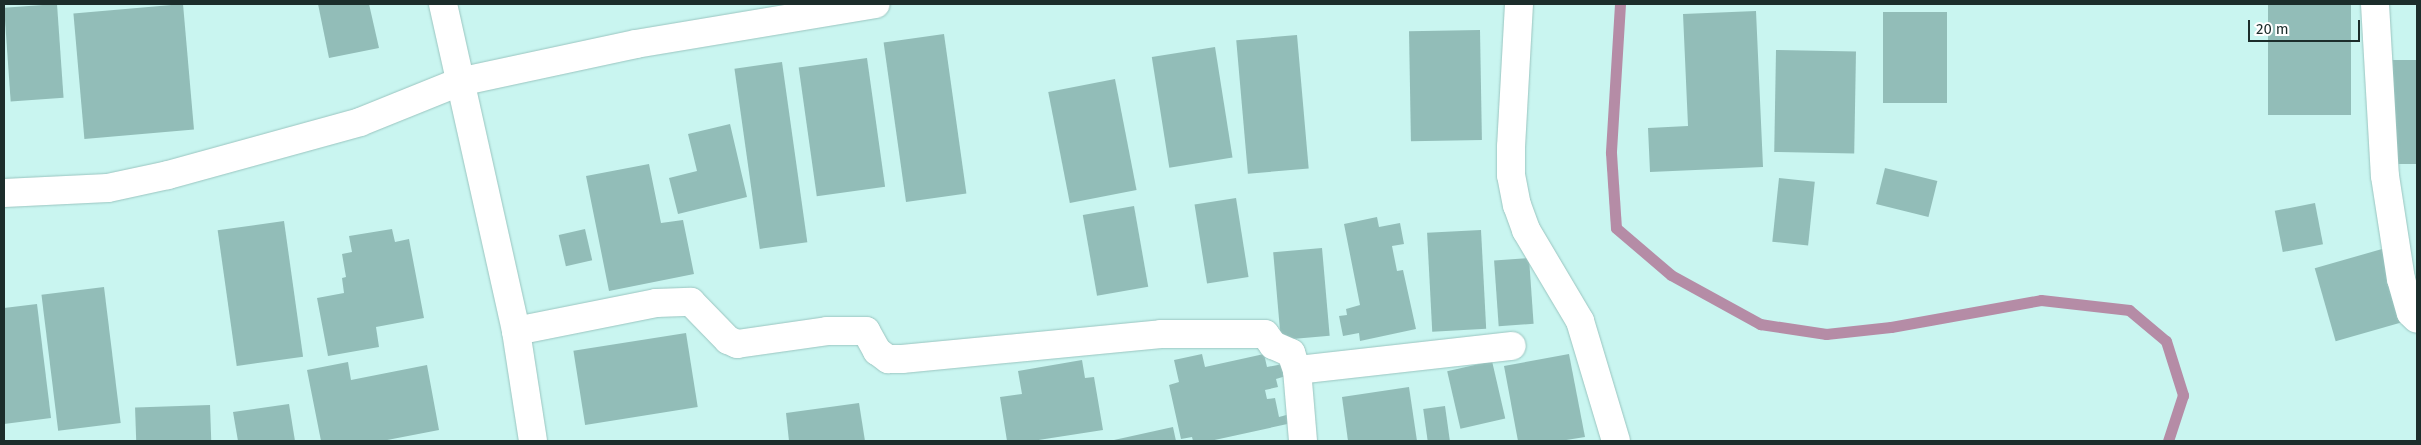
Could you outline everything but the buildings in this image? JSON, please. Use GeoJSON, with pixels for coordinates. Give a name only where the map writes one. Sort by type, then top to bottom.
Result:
{"type":"FeatureCollection","features":[{"type":"Feature","properties":{"kind":"street"},"geometry":{"type":"LineString","coordinates":[[443,4],[516,331],[533,441]]}},
{"type":"Feature","properties":{"kind":"street"},"geometry":{"type":"LineString","coordinates":[[4,193],[108,188],[168,175],[360,122],[459,82],[636,44],[876,4]]}},
{"type":"Feature","properties":{"kind":"street"},"geometry":{"type":"LineString","coordinates":[[1519,4],[1511,147],[1511,175],[1517,205],[1526,230],[1580,321],[1616,441]]}},
{"type":"Feature","properties":{"kind":"street"},"geometry":{"type":"LineString","coordinates":[[2375,4],[2385,176],[2401,279],[2411,313],[2417,319]]}},
{"type":"Feature","properties":{"kind":"street"},"geometry":{"type":"LineString","coordinates":[[516,331],[656,303],[691,302],[728,340],[737,344],[827,331],[866,331],[877,351],[888,359],[1161,334],[1265,334],[1273,345],[1291,353],[1297,370],[1303,441]]}},
{"type":"Feature","properties":{"kind":"street"},"geometry":{"type":"LineString","coordinates":[[1297,370],[1512,346]]}},
{"type":"Feature","properties":{"kind":"waterway"},"geometry":{"type":"LineString","coordinates":[[1620,4],[1611,153],[1616,228],[1671,275],[1760,324],[1826,334],[1891,327],[2041,300],[2129,310],[2166,341],[2183,395],[2168,441]]}}]}
